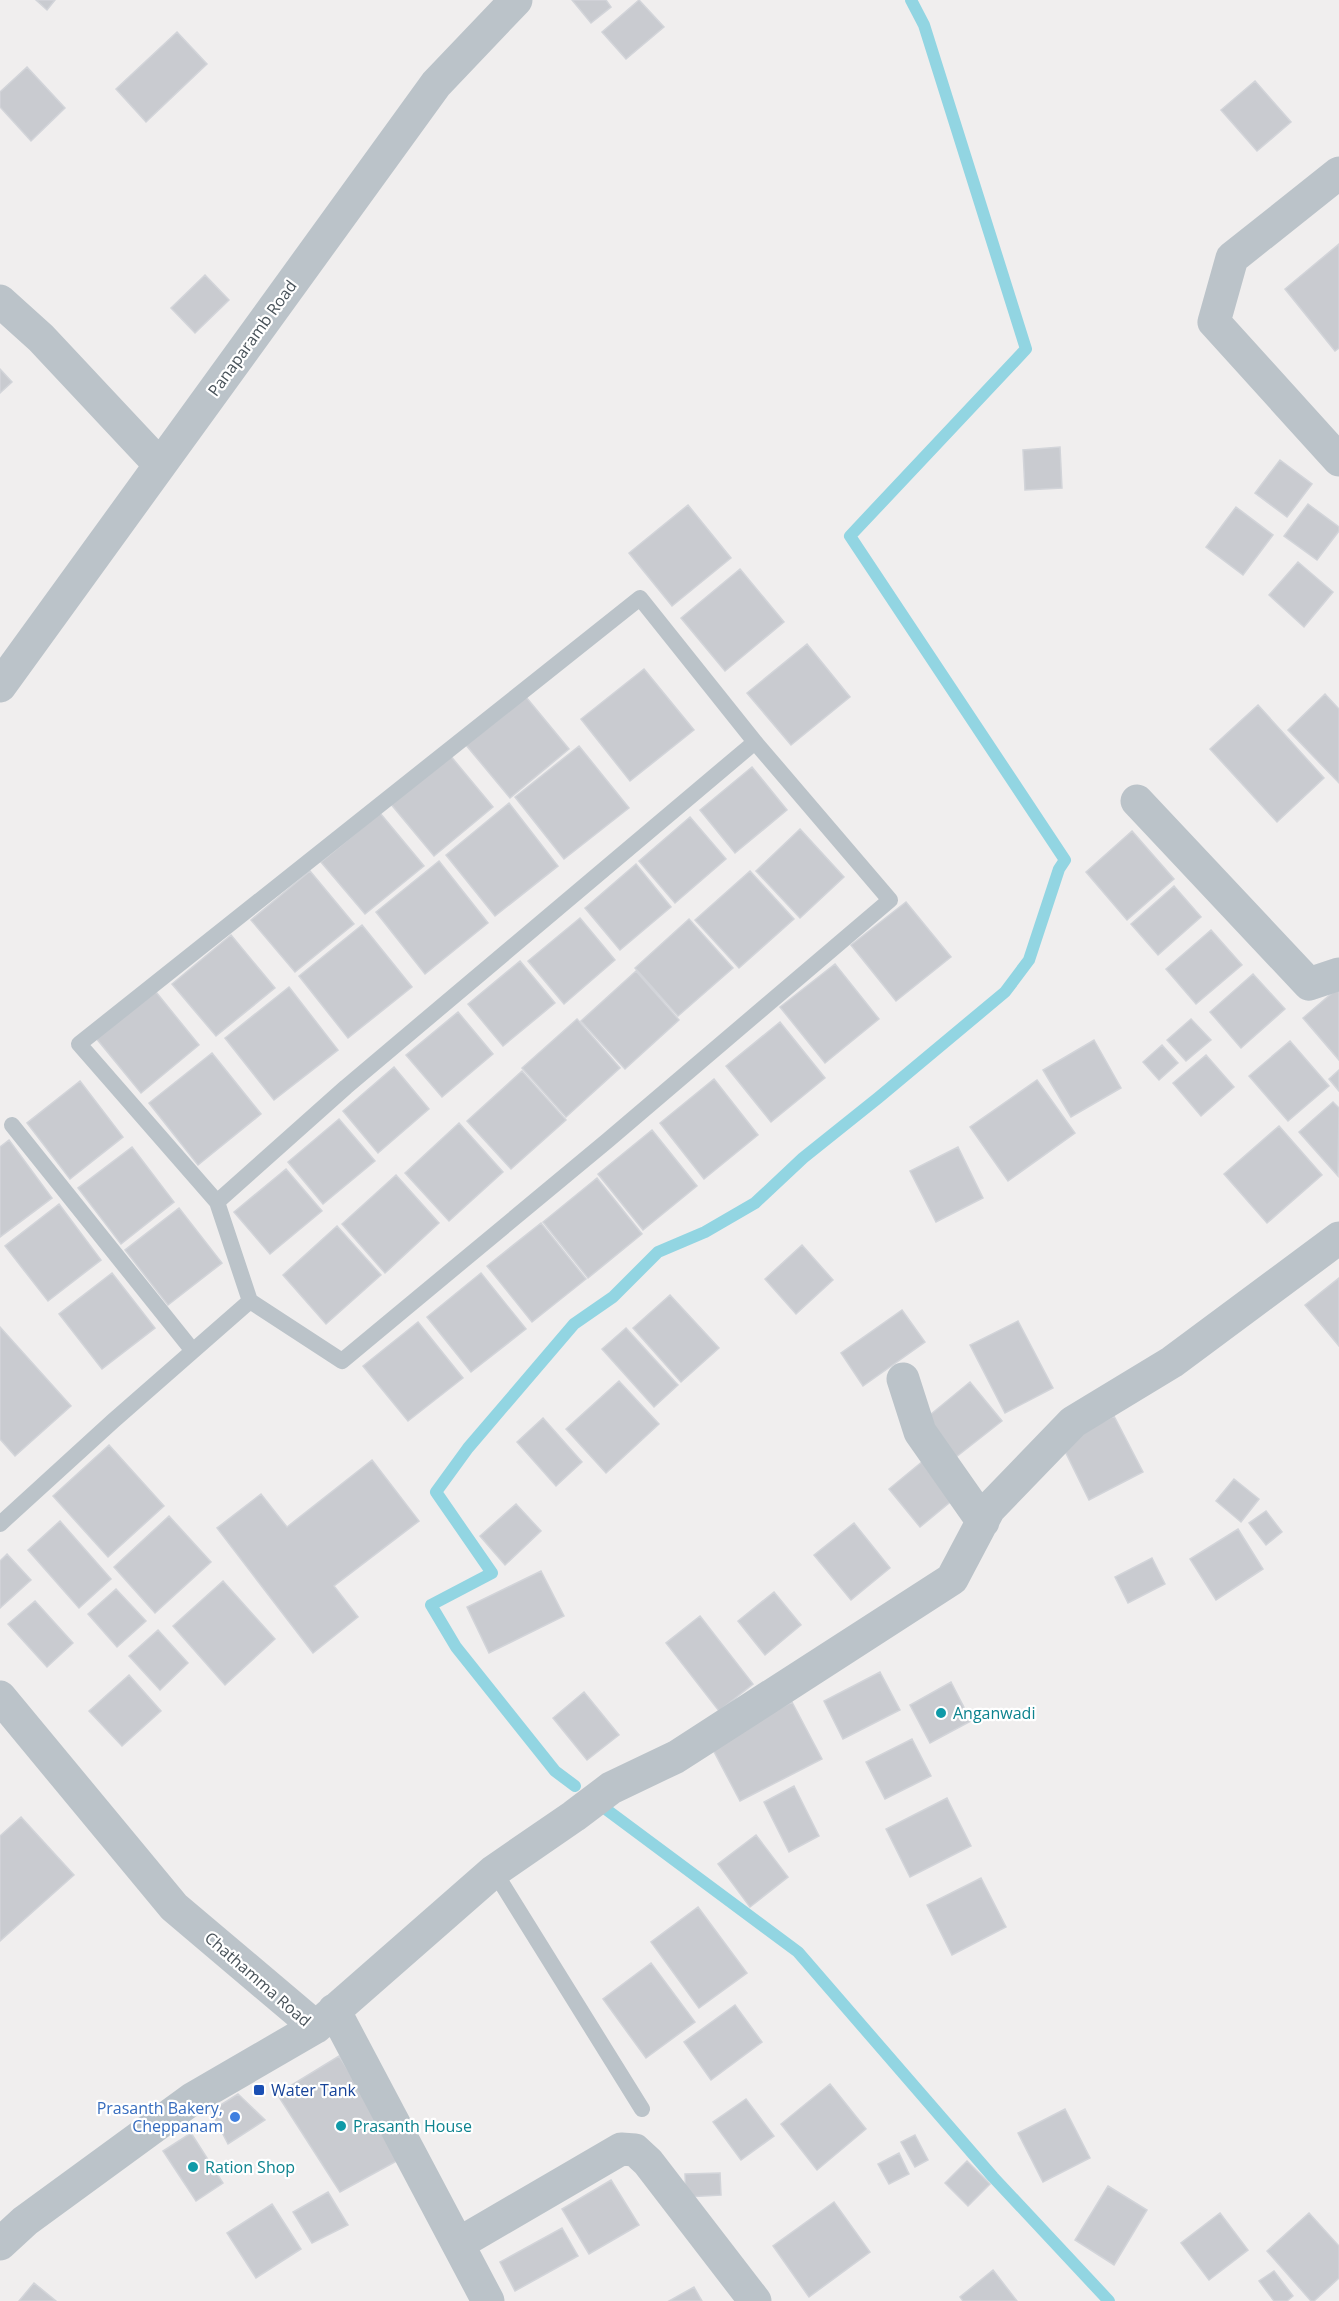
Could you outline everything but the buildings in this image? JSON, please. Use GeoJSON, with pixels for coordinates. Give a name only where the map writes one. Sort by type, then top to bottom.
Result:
{"type":"FeatureCollection","features":[{"type":"Feature","properties":{"kind":"street","name":"Panaparamb Road"},"geometry":{"type":"LineString","coordinates":[[0,686],[436,84],[516,0]]}},
{"type":"Feature","properties":{"kind":"street"},"geometry":{"type":"LineString","coordinates":[[1337,180],[1232,258],[1214,322],[1339,460]]}},
{"type":"Feature","properties":{"kind":"street"},"geometry":{"type":"LineString","coordinates":[[0,302],[41,338],[160,465]]}},
{"type":"Feature","properties":{"kind":"street"},"geometry":{"type":"LineString","coordinates":[[1137,801],[1309,984],[1339,974]]}},
{"type":"Feature","properties":{"kind":"street"},"geometry":{"type":"LineString","coordinates":[[488,2301],[458,2244],[325,2018],[494,1871],[611,1788],[676,1756],[952,1579],[990,1509],[1073,1422],[1172,1362],[1339,1238]]}},
{"type":"Feature","properties":{"kind":"street"},"geometry":{"type":"LineString","coordinates":[[903,1379],[920,1432],[983,1522]]}},
{"type":"Feature","properties":{"kind":"street","name":"Chathamma Road"},"geometry":{"type":"LineString","coordinates":[[0,1697],[174,1907],[325,2018],[192,2099],[25,2221],[0,2244]]}},
{"type":"Feature","properties":{"kind":"street"},"geometry":{"type":"LineString","coordinates":[[458,2244],[621,2149],[635,2150],[648,2162],[755,2301]]}},
{"type":"Feature","properties":{"kind":"lane"},"geometry":{"type":"LineString","coordinates":[[640,598],[755,742],[890,900],[607,1141],[342,1361],[250,1301],[217,1202],[79,1044],[640,598]]}},
{"type":"Feature","properties":{"kind":"lane"},"geometry":{"type":"LineString","coordinates":[[217,1202],[346,1087],[755,742]]}},
{"type":"Feature","properties":{"kind":"lane"},"geometry":{"type":"LineString","coordinates":[[12,1125],[193,1351]]}},
{"type":"Feature","properties":{"kind":"lane"},"geometry":{"type":"LineString","coordinates":[[0,1524],[113,1420],[250,1301]]}},
{"type":"Feature","properties":{"kind":"lane"},"geometry":{"type":"LineString","coordinates":[[494,1871],[642,2109]]}},
{"type":"Feature","properties":{"kind":"waterway"},"geometry":{"type":"LineString","coordinates":[[575,1786],[555,1771],[456,1647],[431,1605],[492,1573],[436,1492],[468,1448],[574,1324],[613,1297],[658,1252],[705,1232],[755,1203],[803,1158],[1005,992],[1029,960],[1059,869],[1065,860],[850,536],[1026,349],[924,25],[911,0]]}},
{"type":"Feature","properties":{"kind":"waterway"},"geometry":{"type":"LineString","coordinates":[[607,1810],[798,1952],[993,2177],[1109,2301]]}},
{"type":"Feature","properties":{"kind":"place","name":"Anganwadi"},"geometry":{"type":"Point","coordinates":[941,1713]}},
{"type":"Feature","properties":{"kind":"place","name":"Water Tank"},"geometry":{"type":"Point","coordinates":[259,2090]}},
{"type":"Feature","properties":{"kind":"place","name":"Prasanth Bakery, Cheppanam"},"geometry":{"type":"Point","coordinates":[235,2117]}},
{"type":"Feature","properties":{"kind":"place","name":"Prasanth House"},"geometry":{"type":"Point","coordinates":[341,2126]}},
{"type":"Feature","properties":{"kind":"place","name":"Ration Shop"},"geometry":{"type":"Point","coordinates":[193,2167]}}]}
